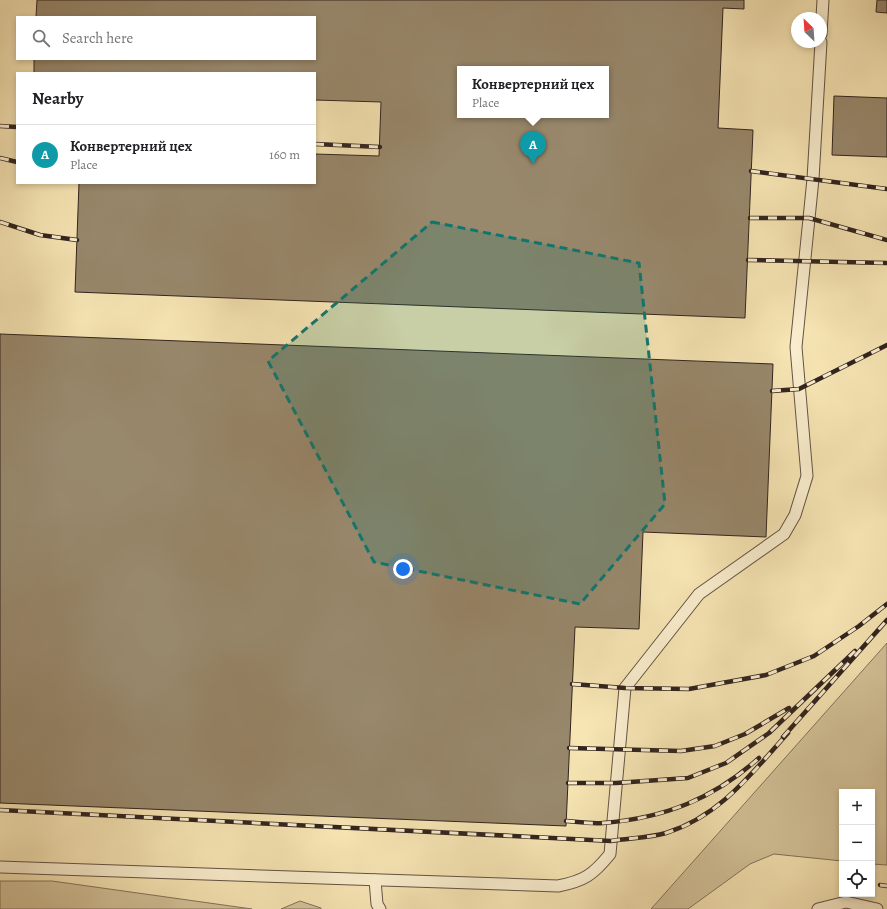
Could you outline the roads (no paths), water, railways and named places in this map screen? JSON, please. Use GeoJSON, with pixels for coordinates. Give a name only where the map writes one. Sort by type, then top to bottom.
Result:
{"type":"FeatureCollection","features":[{"type":"Feature","properties":{"kind":"lane"},"geometry":{"type":"LineString","coordinates":[[822,12],[823,0]]}},
{"type":"Feature","properties":{"kind":"lane"},"geometry":{"type":"LineString","coordinates":[[0,867],[558,886],[580,882],[597,871],[610,854],[625,688],[699,594],[784,534],[795,515],[807,476],[796,346],[813,179],[821,48]]}},
{"type":"Feature","properties":{"kind":"lane"},"geometry":{"type":"LineString","coordinates":[[375,880],[377,904],[380,909]]}},
{"type":"Feature","properties":{"kind":"lane"},"geometry":{"type":"LineString","coordinates":[[818,909],[846,902],[877,909]]}},
{"type":"Feature","properties":{"kind":"railway"},"geometry":{"type":"LineString","coordinates":[[0,126],[16,127]]}},
{"type":"Feature","properties":{"kind":"railway"},"geometry":{"type":"LineString","coordinates":[[316,144],[380,147]]}},
{"type":"Feature","properties":{"kind":"railway"},"geometry":{"type":"LineString","coordinates":[[0,158],[16,162]]}},
{"type":"Feature","properties":{"kind":"railway"},"geometry":{"type":"LineString","coordinates":[[751,171],[887,189]]}},
{"type":"Feature","properties":{"kind":"railway"},"geometry":{"type":"LineString","coordinates":[[750,218],[809,218],[887,240]]}},
{"type":"Feature","properties":{"kind":"railway"},"geometry":{"type":"LineString","coordinates":[[0,222],[40,235],[77,240]]}},
{"type":"Feature","properties":{"kind":"railway"},"geometry":{"type":"LineString","coordinates":[[748,260],[887,263]]}},
{"type":"Feature","properties":{"kind":"railway"},"geometry":{"type":"LineString","coordinates":[[772,391],[799,389],[887,345]]}},
{"type":"Feature","properties":{"kind":"railway"},"geometry":{"type":"LineString","coordinates":[[572,684],[625,688],[689,689],[766,675],[814,656],[859,626],[887,604]]}},
{"type":"Feature","properties":{"kind":"railway"},"geometry":{"type":"LineString","coordinates":[[783,737],[887,620]]}},
{"type":"Feature","properties":{"kind":"railway"},"geometry":{"type":"LineString","coordinates":[[568,783],[616,783],[688,778],[726,763],[769,733],[855,651]]}},
{"type":"Feature","properties":{"kind":"railway"},"geometry":{"type":"LineString","coordinates":[[569,748],[681,751],[715,746],[745,734],[789,708]]}},
{"type":"Feature","properties":{"kind":"railway"},"geometry":{"type":"LineString","coordinates":[[0,810],[611,841],[666,833],[685,826],[703,816],[719,805],[733,792],[788,733]]}},
{"type":"Feature","properties":{"kind":"railway"},"geometry":{"type":"LineString","coordinates":[[566,821],[603,823],[626,820],[667,811],[687,804],[724,785],[759,758]]}},
{"type":"Feature","properties":{"kind":"railway"},"geometry":{"type":"LineString","coordinates":[[880,885],[887,886]]}},
{"type":"Feature","properties":{"kind":"place","name":"Конвертерний цех"},"geometry":{"type":"Point","coordinates":[533,164]}}]}
